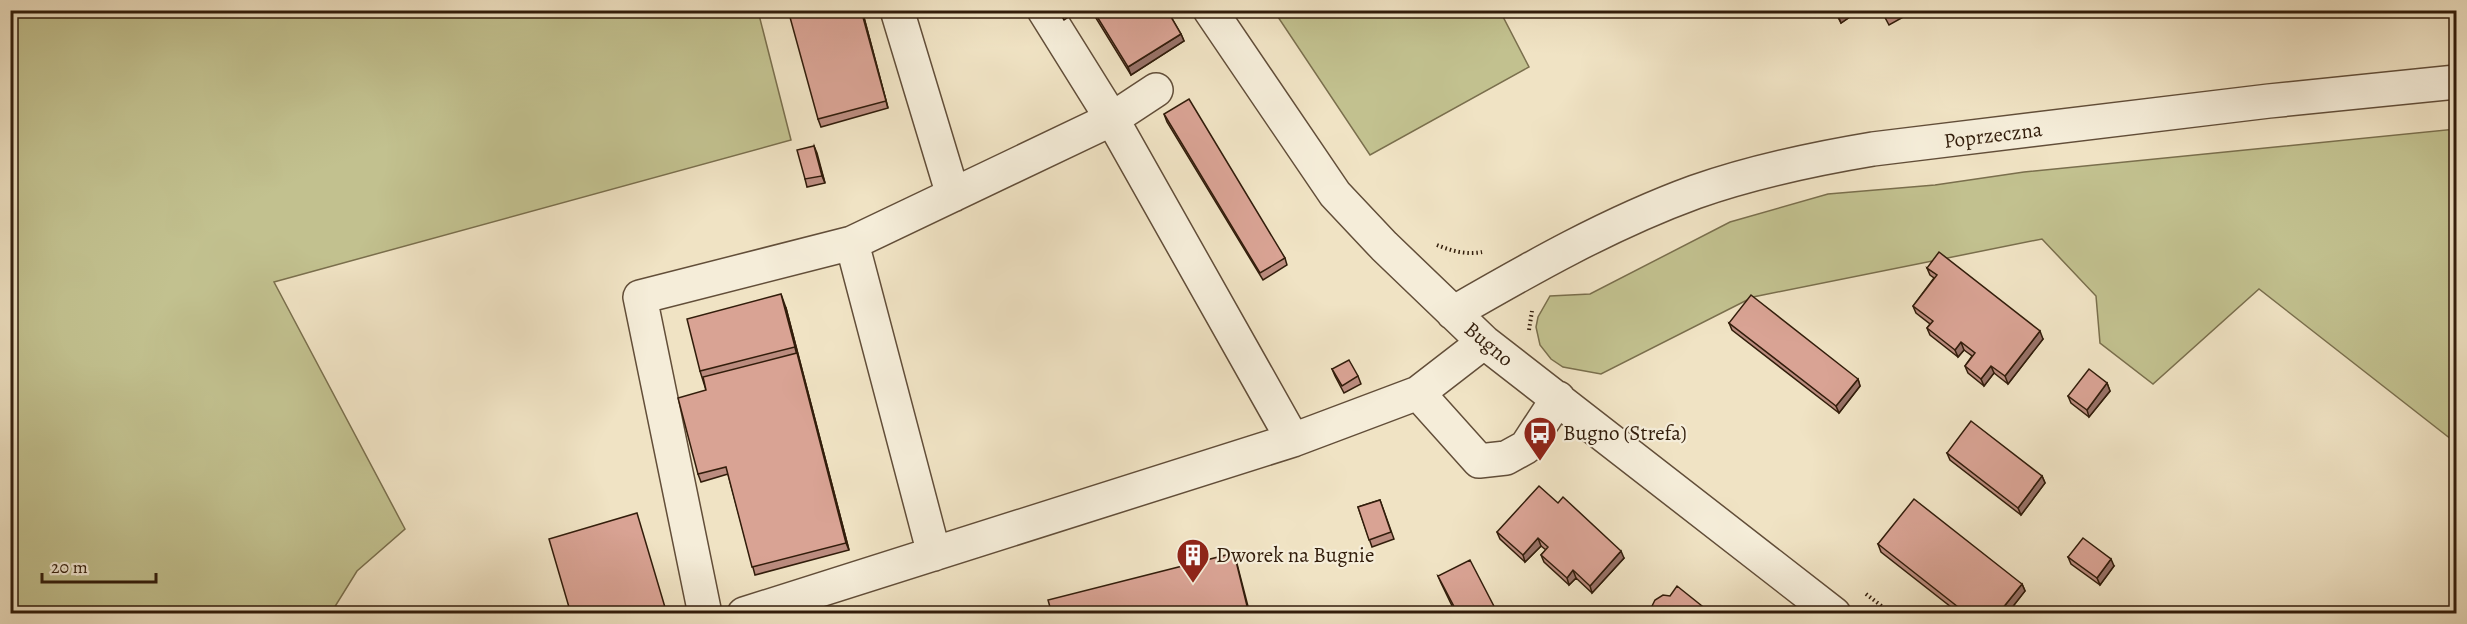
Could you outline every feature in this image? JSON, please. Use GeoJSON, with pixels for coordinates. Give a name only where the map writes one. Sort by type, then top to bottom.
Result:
{"type":"FeatureCollection","features":[{"type":"Feature","properties":{"kind":"street"},"geometry":{"type":"LineString","coordinates":[[897,10],[953,195]]}},
{"type":"Feature","properties":{"kind":"street"},"geometry":{"type":"LineString","coordinates":[[1044,10],[1112,119],[1293,440]]}},
{"type":"Feature","properties":{"kind":"street","name":"Bugno"},"geometry":{"type":"LineString","coordinates":[[1210,10],[1335,194],[1384,246],[1484,342],[1834,614]]}},
{"type":"Feature","properties":{"kind":"street","name":"Poprzeczna"},"geometry":{"type":"LineString","coordinates":[[1454,313],[1542,262],[1636,216],[1695,192],[1812,160],[1873,149],[2258,103],[2457,82]]}},
{"type":"Feature","properties":{"kind":"street"},"geometry":{"type":"LineString","coordinates":[[705,614],[640,297],[852,243],[1112,119],[1156,90]]}},
{"type":"Feature","properties":{"kind":"street"},"geometry":{"type":"LineString","coordinates":[[852,243],[934,554]]}},
{"type":"Feature","properties":{"kind":"street"},"geometry":{"type":"LineString","coordinates":[[744,614],[1293,440],[1418,393],[1484,342]]}},
{"type":"Feature","properties":{"kind":"street"},"geometry":{"type":"LineString","coordinates":[[1418,393],[1479,461],[1506,458],[1526,447],[1558,398]]}},
{"type":"Feature","properties":{"kind":"path"},"geometry":{"type":"LineString","coordinates":[[1428,240],[1449,250],[1473,254],[1491,251]]}},
{"type":"Feature","properties":{"kind":"path"},"geometry":{"type":"LineString","coordinates":[[1532,338],[1528,329],[1531,313],[1547,289],[1542,262]]}},
{"type":"Feature","properties":{"kind":"path"},"geometry":{"type":"LineString","coordinates":[[1864,592],[1892,614]]}},
{"type":"Feature","properties":{"kind":"shaded area"},"geometry":{"type":"Polygon","coordinates":[[[10,11],[758,11],[791,140],[274,282],[405,529],[357,571],[331,613],[11,613],[10,11]]]}},
{"type":"Feature","properties":{"kind":"shaded area"},"geometry":{"type":"Polygon","coordinates":[[[1274,11],[1500,11],[1529,67],[1370,155],[1274,11]]]}},
{"type":"Feature","properties":{"kind":"shaded area"},"geometry":{"type":"Polygon","coordinates":[[[2456,129],[2456,443],[2259,289],[2153,384],[2100,343],[2096,296],[2042,239],[1753,297],[1601,374],[1563,367],[1551,359],[1540,345],[1536,327],[1538,317],[1550,296],[1590,294],[1730,222],[1828,194],[1935,185],[2024,172],[2456,129]]]}},
{"type":"Feature","properties":{"kind":"building"},"geometry":{"type":"Polygon","coordinates":[[[788,10],[861,10],[886,101],[818,119],[788,10]]]}},
{"type":"Feature","properties":{"kind":"building"},"geometry":{"type":"Polygon","coordinates":[[[1093,10],[1167,10],[1181,34],[1128,67],[1093,10]]]}},
{"type":"Feature","properties":{"kind":"building"},"geometry":{"type":"Polygon","coordinates":[[[1189,99],[1285,258],[1260,273],[1164,114],[1189,99]]]}},
{"type":"Feature","properties":{"kind":"building"},"geometry":{"type":"Polygon","coordinates":[[[814,146],[822,176],[805,179],[797,150],[814,146]]]}},
{"type":"Feature","properties":{"kind":"building"},"geometry":{"type":"Polygon","coordinates":[[[1939,252],[2040,331],[2005,376],[1991,366],[1981,379],[1965,366],[1975,353],[1961,342],[1955,350],[1927,328],[1933,321],[1913,306],[1937,275],[1927,268],[1939,252]]]}},
{"type":"Feature","properties":{"kind":"building"},"geometry":{"type":"Polygon","coordinates":[[[781,294],[795,347],[700,371],[687,319],[781,294]]]}},
{"type":"Feature","properties":{"kind":"building"},"geometry":{"type":"Polygon","coordinates":[[[1751,295],[1858,379],[1836,406],[1729,323],[1751,295]]]}},
{"type":"Feature","properties":{"kind":"building"},"geometry":{"type":"Polygon","coordinates":[[[797,353],[846,543],[752,567],[726,467],[698,474],[678,398],[706,390],[703,377],[797,353]]]}},
{"type":"Feature","properties":{"kind":"building"},"geometry":{"type":"Polygon","coordinates":[[[1349,360],[1358,376],[1342,386],[1332,369],[1349,360]]]}},
{"type":"Feature","properties":{"kind":"building"},"geometry":{"type":"Polygon","coordinates":[[[2089,369],[2107,383],[2087,410],[2068,396],[2089,369]]]}},
{"type":"Feature","properties":{"kind":"building"},"geometry":{"type":"Polygon","coordinates":[[[1971,421],[2042,476],[2018,508],[1947,453],[1971,421]]]}},
{"type":"Feature","properties":{"kind":"building"},"geometry":{"type":"Polygon","coordinates":[[[1539,486],[1558,503],[1563,497],[1621,551],[1590,586],[1573,570],[1567,578],[1541,555],[1548,547],[1538,538],[1523,555],[1497,532],[1539,486]]]}},
{"type":"Feature","properties":{"kind":"building"},"geometry":{"type":"Polygon","coordinates":[[[1914,499],[2022,584],[1998,614],[1967,614],[1878,544],[1914,499]]]}},
{"type":"Feature","properties":{"kind":"building"},"geometry":{"type":"Polygon","coordinates":[[[1380,500],[1391,532],[1369,540],[1358,507],[1380,500]]]}},
{"type":"Feature","properties":{"kind":"building"},"geometry":{"type":"Polygon","coordinates":[[[637,513],[667,614],[571,614],[549,539],[637,513]]]}},
{"type":"Feature","properties":{"kind":"building"},"geometry":{"type":"Polygon","coordinates":[[[2083,538],[2111,559],[2097,578],[2068,557],[2083,538]]]}},
{"type":"Feature","properties":{"kind":"building","name":"Dworek na Bugnie"},"geometry":{"type":"Polygon","coordinates":[[[1234,553],[1249,614],[1052,614],[1048,600],[1234,553]]]}},
{"type":"Feature","properties":{"kind":"building"},"geometry":{"type":"Polygon","coordinates":[[[1470,560],[1498,614],[1458,614],[1438,576],[1470,560]]]}},
{"type":"Feature","properties":{"kind":"building"},"geometry":{"type":"Polygon","coordinates":[[[1677,586],[1712,614],[1652,614],[1651,608],[1655,600],[1663,595],[1670,596],[1677,586]]]}},
{"type":"Feature","properties":{"kind":"place","name":"Bugno (Strefa)"},"geometry":{"type":"Point","coordinates":[1540,462]}},
{"type":"Feature","properties":{"kind":"place","name":"Dworek na Bugnie"},"geometry":{"type":"Point","coordinates":[1193,584]}}]}
